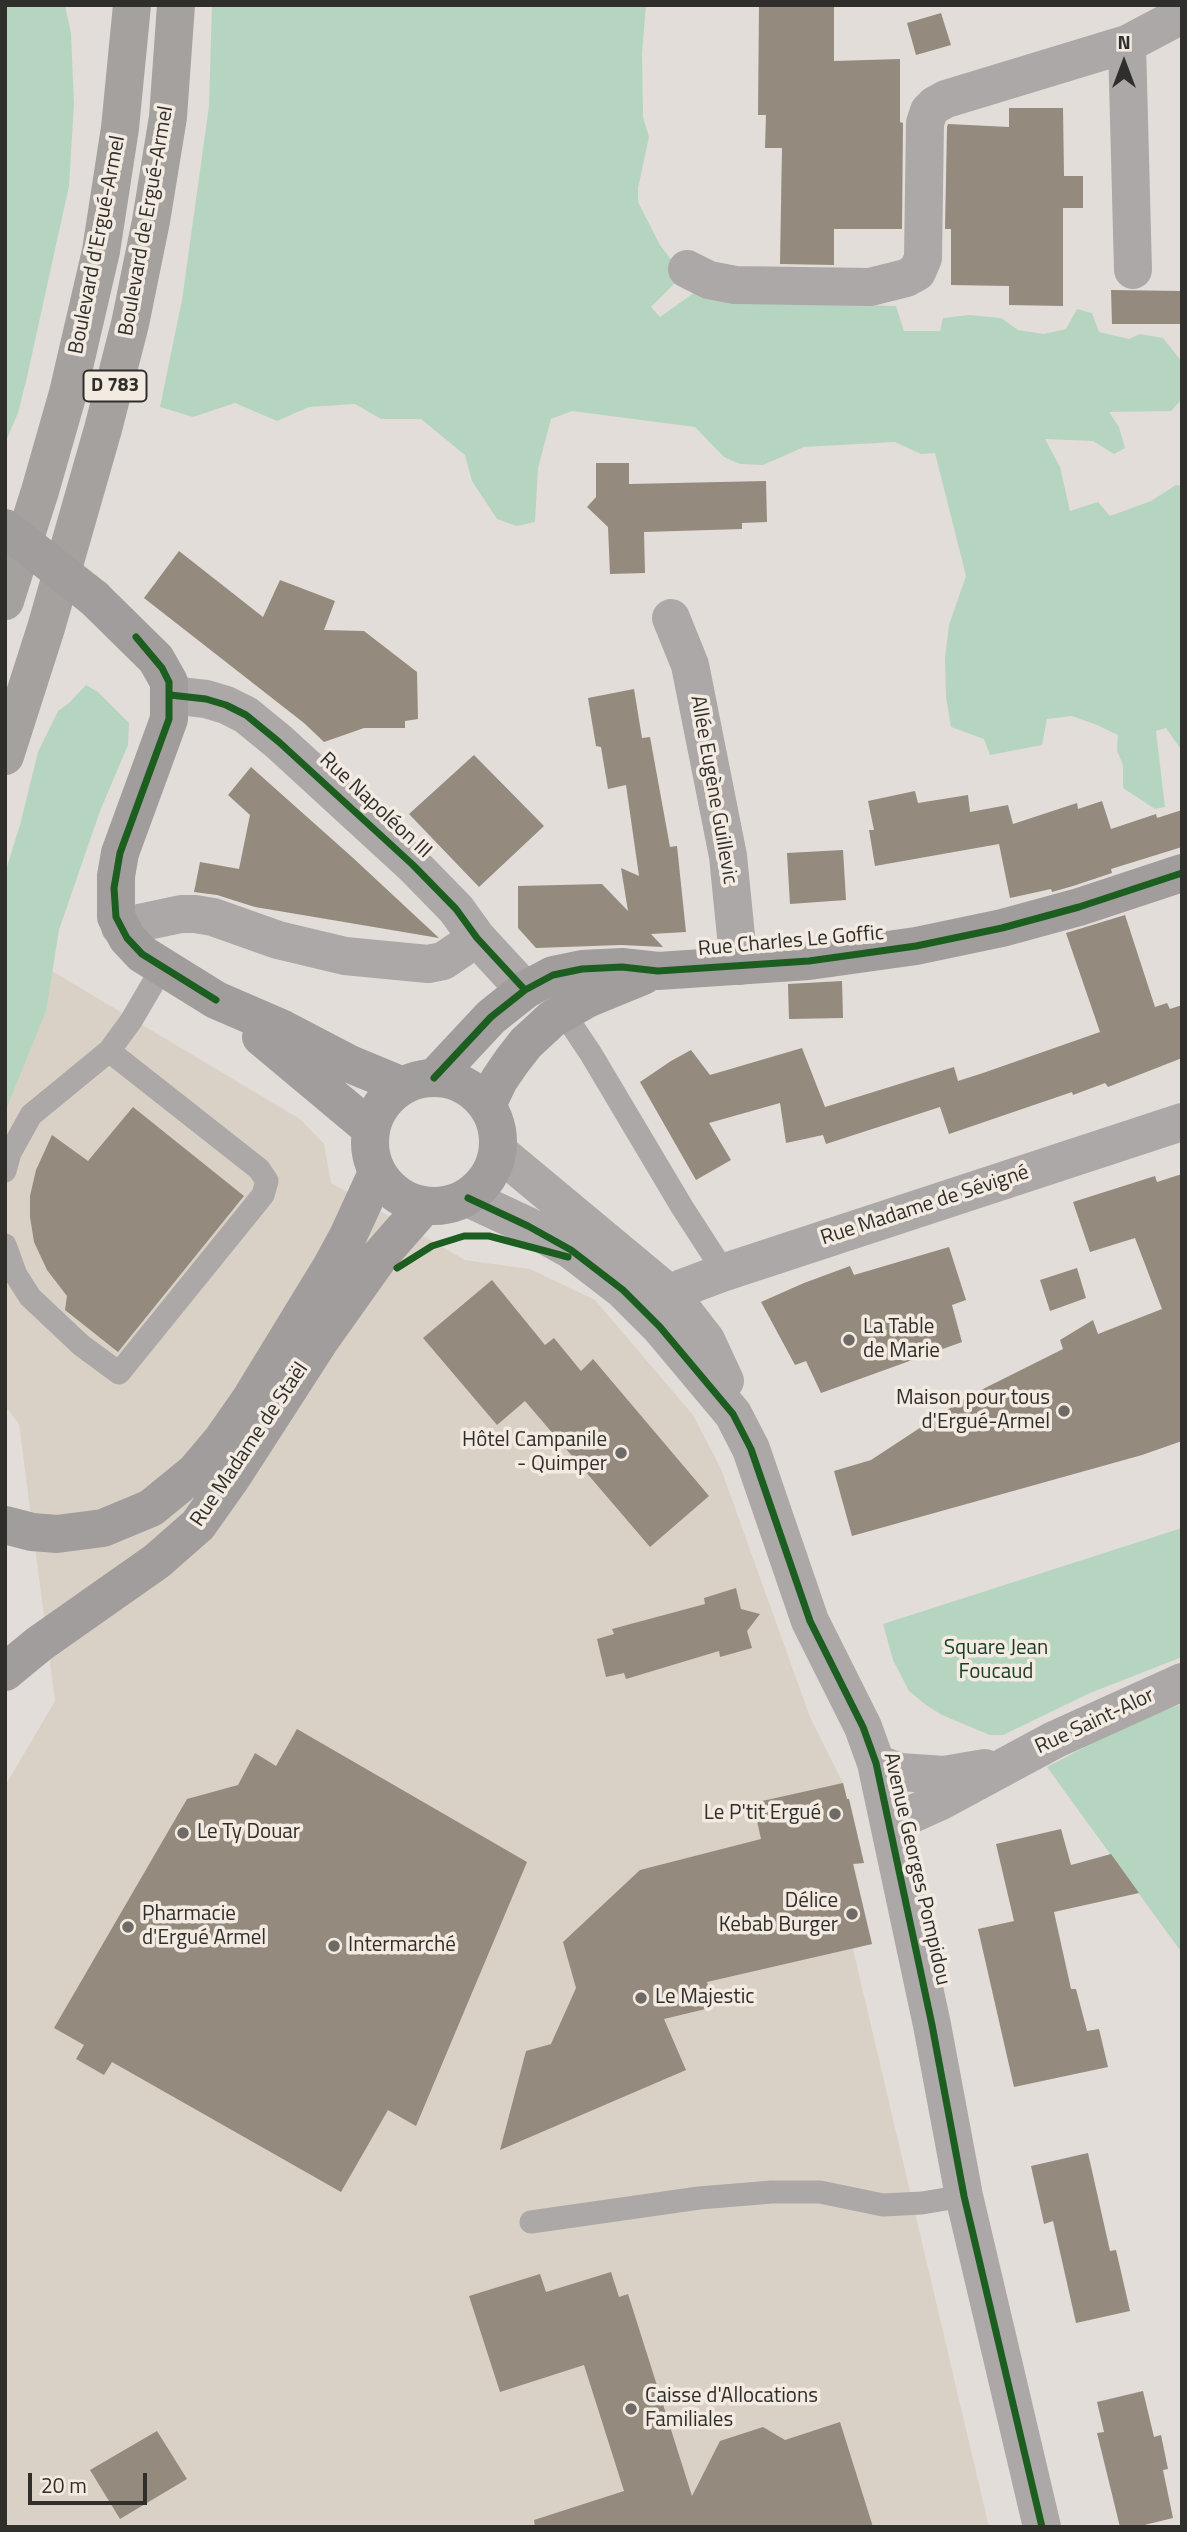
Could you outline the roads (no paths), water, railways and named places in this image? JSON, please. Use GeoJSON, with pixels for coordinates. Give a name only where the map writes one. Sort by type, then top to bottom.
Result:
{"type":"FeatureCollection","features":[{"type":"Feature","properties":{"kind":"main road","name":"Boulevard d'Ergué-Armel"},"geometry":{"type":"LineString","coordinates":[[5,601],[64,406],[101,251],[120,128],[132,5]]}},
{"type":"Feature","properties":{"kind":"main road","name":"Boulevard de Ergué-Armel"},"geometry":{"type":"LineString","coordinates":[[5,757],[71,541],[116,384],[130,324],[166,130],[176,5]]}},
{"type":"Feature","properties":{"kind":"street"},"geometry":{"type":"LineString","coordinates":[[687,269],[709,280],[735,285],[870,287],[906,278],[917,272],[923,258],[925,123],[929,111],[946,99],[1127,44],[1182,15]]}},
{"type":"Feature","properties":{"kind":"street"},"geometry":{"type":"LineString","coordinates":[[1127,44],[1133,270]]}},
{"type":"Feature","properties":{"kind":"street"},"geometry":{"type":"LineString","coordinates":[[5,528],[94,598],[136,637],[162,667],[169,682],[169,719],[120,853],[115,906],[120,927],[142,954],[162,968],[216,1000],[284,1030],[350,1064],[419,1082],[455,1081],[473,1091],[487,1105],[496,1121],[499,1152],[493,1171],[485,1183],[468,1198],[441,1206],[424,1206],[405,1200],[389,1188],[377,1172],[371,1151],[372,1129],[378,1111],[388,1097],[419,1082]]}},
{"type":"Feature","properties":{"kind":"street","name":"Allée Eugène Guillevic"},"geometry":{"type":"LineString","coordinates":[[671,618],[690,665],[728,856],[739,966]]}},
{"type":"Feature","properties":{"kind":"street","name":"Rue Napoléon III"},"geometry":{"type":"LineString","coordinates":[[170,695],[216,702],[246,715],[279,742],[405,857],[456,909],[477,938],[525,989]]}},
{"type":"Feature","properties":{"kind":"street","name":"Rue Charles Le Goffic"},"geometry":{"type":"LineString","coordinates":[[419,1082],[525,989],[553,975],[582,969],[622,967],[658,971],[862,955],[1002,928],[1079,907],[1182,873]]}},
{"type":"Feature","properties":{"kind":"street"},"geometry":{"type":"LineString","coordinates":[[120,927],[181,914],[195,914],[213,917],[278,940],[345,956],[428,964],[443,961],[477,938]]}},
{"type":"Feature","properties":{"kind":"street","name":"Rue Charles Le Goffic"},"geometry":{"type":"LineString","coordinates":[[487,1105],[499,1080],[526,1043],[563,1012],[606,990],[658,971]]}},
{"type":"Feature","properties":{"kind":"street"},"geometry":{"type":"LineString","coordinates":[[216,1000],[372,1129]]}},
{"type":"Feature","properties":{"kind":"street","name":"Rue Madame de Sévigné"},"geometry":{"type":"LineString","coordinates":[[666,1312],[689,1285],[1182,1122]]}},
{"type":"Feature","properties":{"kind":"street","name":"Avenue Georges Pompidou"},"geometry":{"type":"LineString","coordinates":[[499,1152],[666,1312],[698,1328],[721,1369],[733,1414],[755,1459],[810,1621],[863,1727],[876,1763],[890,1824],[964,2196],[1041,2527]]}},
{"type":"Feature","properties":{"kind":"street","name":"Rue Madame de Staël"},"geometry":{"type":"LineString","coordinates":[[5,1525],[32,1532],[57,1534],[103,1528],[151,1508],[195,1472],[222,1440],[257,1389],[342,1247],[377,1172]]}},
{"type":"Feature","properties":{"kind":"street"},"geometry":{"type":"LineString","coordinates":[[468,1198],[571,1250],[623,1290],[666,1312]]}},
{"type":"Feature","properties":{"kind":"street","name":"Rue Madame de Staël"},"geometry":{"type":"LineString","coordinates":[[5,1672],[50,1636],[157,1561],[198,1525],[321,1339],[380,1256],[424,1206]]}},
{"type":"Feature","properties":{"kind":"street","name":"Rue Saint-Alor"},"geometry":{"type":"LineString","coordinates":[[890,1824],[939,1802],[1008,1763],[1106,1715],[1182,1682]]}},
{"type":"Feature","properties":{"kind":"street","name":"Rue Saint-Alor"},"geometry":{"type":"LineString","coordinates":[[876,1763],[900,1772],[944,1775],[1008,1763]]}},
{"type":"Feature","properties":{"kind":"lane"},"geometry":{"type":"LineString","coordinates":[[5,1171],[10,1153],[31,1115],[109,1051],[131,1021],[162,968]]}},
{"type":"Feature","properties":{"kind":"lane"},"geometry":{"type":"LineString","coordinates":[[563,1012],[722,1273]]}},
{"type":"Feature","properties":{"kind":"lane"},"geometry":{"type":"LineString","coordinates":[[5,1245],[16,1275],[30,1297],[81,1345],[119,1373],[263,1195],[267,1181],[259,1169],[109,1051]]}},
{"type":"Feature","properties":{"kind":"lane"},"geometry":{"type":"LineString","coordinates":[[531,2222],[772,2192],[820,2192],[883,2205],[922,2203],[964,2196]]}},
{"type":"Feature","properties":{"kind":"place","name":"La Table de Marie"},"geometry":{"type":"Point","coordinates":[849,1340]}},
{"type":"Feature","properties":{"kind":"place","name":"Maison pour tous d'Ergué-Armel"},"geometry":{"type":"Point","coordinates":[1064,1411]}},
{"type":"Feature","properties":{"kind":"place","name":"Hôtel Campanile - Quimper"},"geometry":{"type":"Point","coordinates":[621,1453]}},
{"type":"Feature","properties":{"kind":"place","name":"Le P'tit Ergué"},"geometry":{"type":"Point","coordinates":[835,1814]}},
{"type":"Feature","properties":{"kind":"place","name":"Le Ty Douar"},"geometry":{"type":"Point","coordinates":[183,1833]}},
{"type":"Feature","properties":{"kind":"place","name":"Délice Kebab Burger"},"geometry":{"type":"Point","coordinates":[852,1914]}},
{"type":"Feature","properties":{"kind":"place","name":"Pharmacie d'Ergué Armel"},"geometry":{"type":"Point","coordinates":[128,1927]}},
{"type":"Feature","properties":{"kind":"place","name":"Intermarché"},"geometry":{"type":"Point","coordinates":[334,1946]}},
{"type":"Feature","properties":{"kind":"place","name":"Le Majestic"},"geometry":{"type":"Point","coordinates":[641,1998]}},
{"type":"Feature","properties":{"kind":"place","name":"Caisse d'Allocations Familiales"},"geometry":{"type":"Point","coordinates":[631,2409]}},
{"type":"Feature","properties":{"kind":"park label","name":"Square Jean Foucaud"},"geometry":{"type":"Point","coordinates":[996,1661]}}]}
